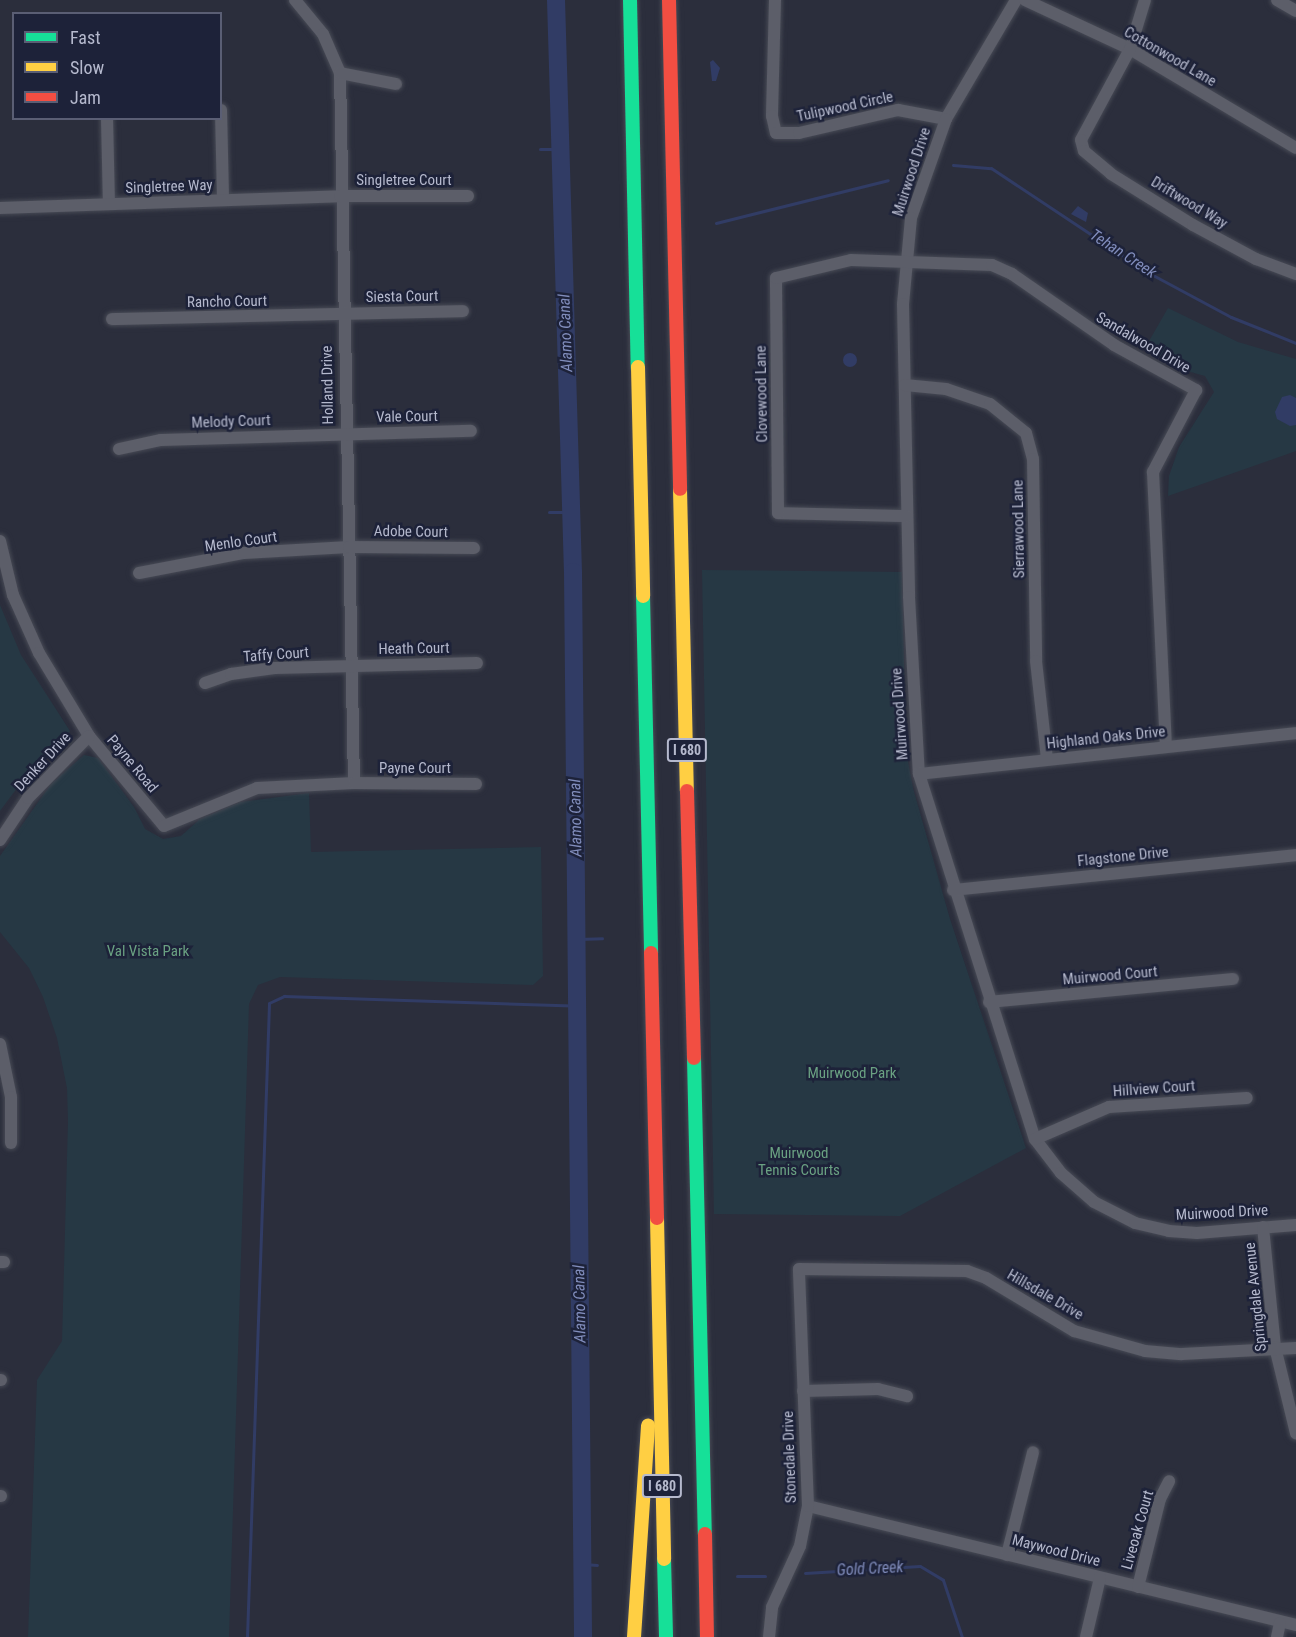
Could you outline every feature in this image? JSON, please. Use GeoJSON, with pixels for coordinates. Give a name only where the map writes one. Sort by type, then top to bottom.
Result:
{"type":"FeatureCollection","features":[{"type":"Feature","properties":{"kind":"highway","name":"I 680"},"geometry":{"type":"LineString","coordinates":[[630,0],[666,1637]]}},
{"type":"Feature","properties":{"kind":"highway","name":"I 680"},"geometry":{"type":"LineString","coordinates":[[669,0],[707,1637]]}},
{"type":"Feature","properties":{"kind":"highway"},"geometry":{"type":"LineString","coordinates":[[634,1637],[651,1371],[659,1335]]}},
{"type":"Feature","properties":{"kind":"street","name":"Holland Drive"},"geometry":{"type":"LineString","coordinates":[[298,0],[323,34],[340,73],[342,314],[354,783]]}},
{"type":"Feature","properties":{"kind":"street","name":"Tulipwood Circle"},"geometry":{"type":"LineString","coordinates":[[775,0],[772,116],[776,133],[799,133],[898,110],[946,119]]}},
{"type":"Feature","properties":{"kind":"street","name":"Muirwood Drive"},"geometry":{"type":"LineString","coordinates":[[1016,0],[999,34],[946,119],[911,218],[906,261],[905,385],[907,516],[919,774],[953,890],[1035,1139],[1061,1173],[1094,1202],[1135,1222],[1197,1233],[1296,1225]]}},
{"type":"Feature","properties":{"kind":"street","name":"Cottonwood Lane"},"geometry":{"type":"LineString","coordinates":[[1025,0],[1130,49],[1296,148]]}},
{"type":"Feature","properties":{"kind":"street"},"geometry":{"type":"LineString","coordinates":[[1130,49],[1145,0]]}},
{"type":"Feature","properties":{"kind":"street"},"geometry":{"type":"LineString","coordinates":[[1277,0],[1296,11]]}},
{"type":"Feature","properties":{"kind":"street","name":"Driftwood Way"},"geometry":{"type":"LineString","coordinates":[[1130,49],[1081,140],[1084,151],[1111,174],[1193,225],[1256,259],[1296,274]]}},
{"type":"Feature","properties":{"kind":"street"},"geometry":{"type":"LineString","coordinates":[[340,73],[396,84]]}},
{"type":"Feature","properties":{"kind":"street"},"geometry":{"type":"LineString","coordinates":[[107,120],[109,204]]}},
{"type":"Feature","properties":{"kind":"street"},"geometry":{"type":"LineString","coordinates":[[220,120],[223,200]]}},
{"type":"Feature","properties":{"kind":"street","name":"Singletree Court"},"geometry":{"type":"LineString","coordinates":[[340,196],[468,196]]}},
{"type":"Feature","properties":{"kind":"street","name":"Singletree Way"},"geometry":{"type":"LineString","coordinates":[[0,208],[340,196]]}},
{"type":"Feature","properties":{"kind":"street","name":"Clovewood Lane"},"geometry":{"type":"LineString","coordinates":[[906,261],[851,260],[776,278],[778,513],[907,516]]}},
{"type":"Feature","properties":{"kind":"street","name":"Sandalwood Drive"},"geometry":{"type":"LineString","coordinates":[[906,261],[969,262],[992,265],[1012,274],[1096,333],[1196,390],[1154,472],[1166,746]]}},
{"type":"Feature","properties":{"kind":"street","name":"Siesta Court"},"geometry":{"type":"LineString","coordinates":[[342,314],[463,311]]}},
{"type":"Feature","properties":{"kind":"street","name":"Rancho Court"},"geometry":{"type":"LineString","coordinates":[[112,320],[342,314]]}},
{"type":"Feature","properties":{"kind":"street","name":"Sierrawood Lane"},"geometry":{"type":"LineString","coordinates":[[905,385],[946,389],[990,404],[1026,433],[1033,459],[1036,661],[1047,759]]}},
{"type":"Feature","properties":{"kind":"street","name":"Vale Court"},"geometry":{"type":"LineString","coordinates":[[345,433],[471,431]]}},
{"type":"Feature","properties":{"kind":"street","name":"Melody Court"},"geometry":{"type":"LineString","coordinates":[[119,449],[161,440],[345,433]]}},
{"type":"Feature","properties":{"kind":"street","name":"Payne Road"},"geometry":{"type":"LineString","coordinates":[[0,541],[13,595],[25,625],[89,736],[164,826],[257,788],[354,783]]}},
{"type":"Feature","properties":{"kind":"street","name":"Adobe Court"},"geometry":{"type":"LineString","coordinates":[[349,547],[474,548]]}},
{"type":"Feature","properties":{"kind":"street","name":"Menlo Court"},"geometry":{"type":"LineString","coordinates":[[139,573],[244,553],[349,547]]}},
{"type":"Feature","properties":{"kind":"street","name":"Heath Court"},"geometry":{"type":"LineString","coordinates":[[352,666],[477,663]]}},
{"type":"Feature","properties":{"kind":"street","name":"Taffy Court"},"geometry":{"type":"LineString","coordinates":[[205,683],[231,674],[275,668],[352,666]]}},
{"type":"Feature","properties":{"kind":"street","name":"Highland Oaks Drive"},"geometry":{"type":"LineString","coordinates":[[919,774],[1296,733]]}},
{"type":"Feature","properties":{"kind":"street","name":"Denker Drive"},"geometry":{"type":"LineString","coordinates":[[0,840],[28,798],[89,736]]}},
{"type":"Feature","properties":{"kind":"street","name":"Payne Court"},"geometry":{"type":"LineString","coordinates":[[354,783],[476,784]]}},
{"type":"Feature","properties":{"kind":"street","name":"Flagstone Drive"},"geometry":{"type":"LineString","coordinates":[[953,890],[1296,855]]}},
{"type":"Feature","properties":{"kind":"street","name":"Muirwood Court"},"geometry":{"type":"LineString","coordinates":[[989,1002],[1233,979]]}},
{"type":"Feature","properties":{"kind":"street"},"geometry":{"type":"LineString","coordinates":[[0,1044],[11,1096],[11,1143]]}},
{"type":"Feature","properties":{"kind":"street","name":"Hillview Court"},"geometry":{"type":"LineString","coordinates":[[1035,1139],[1109,1107],[1247,1098]]}},
{"type":"Feature","properties":{"kind":"street","name":"Springdale Avenue"},"geometry":{"type":"LineString","coordinates":[[1263,1227],[1275,1347],[1296,1433]]}},
{"type":"Feature","properties":{"kind":"street","name":"Hillsdale Drive"},"geometry":{"type":"LineString","coordinates":[[799,1269],[967,1271],[986,1278],[1074,1331],[1108,1342],[1182,1354],[1275,1347],[1296,1348]]}},
{"type":"Feature","properties":{"kind":"street","name":"Stonedale Drive"},"geometry":{"type":"LineString","coordinates":[[769,1637],[772,1607],[800,1546],[808,1506],[799,1269]]}},
{"type":"Feature","properties":{"kind":"street"},"geometry":{"type":"LineString","coordinates":[[803,1391],[878,1389],[907,1396]]}},
{"type":"Feature","properties":{"kind":"street"},"geometry":{"type":"LineString","coordinates":[[1007,1555],[1033,1452]]}},
{"type":"Feature","properties":{"kind":"street","name":"Liveoak Court"},"geometry":{"type":"LineString","coordinates":[[1138,1587],[1160,1499],[1169,1481]]}},
{"type":"Feature","properties":{"kind":"street","name":"Maywood Drive"},"geometry":{"type":"LineString","coordinates":[[808,1506],[1280,1623],[1296,1624]]}},
{"type":"Feature","properties":{"kind":"street"},"geometry":{"type":"LineString","coordinates":[[1086,1637],[1100,1578]]}},
{"type":"Feature","properties":{"kind":"street"},"geometry":{"type":"LineString","coordinates":[[1277,1637],[1280,1623]]}},
{"type":"Feature","properties":{"kind":"green space"},"geometry":{"type":"Polygon","coordinates":[[[1168,308],[1238,342],[1296,359],[1296,451],[1168,496],[1169,476],[1179,447],[1214,392],[1205,376],[1187,371],[1145,348],[1168,308]]]}},
{"type":"Feature","properties":{"kind":"green space","name":"Muirwood Park"},"geometry":{"type":"Polygon","coordinates":[[[702,570],[902,572],[906,751],[913,788],[950,919],[1026,1148],[900,1216],[714,1214],[702,570]]]}},
{"type":"Feature","properties":{"kind":"green space"},"geometry":{"type":"Polygon","coordinates":[[[0,605],[21,655],[70,731],[26,776],[0,811],[0,605]]]}},
{"type":"Feature","properties":{"kind":"green space","name":"Val Vista Park"},"geometry":{"type":"Polygon","coordinates":[[[84,755],[98,758],[134,807],[145,829],[163,839],[181,836],[200,819],[240,802],[309,793],[311,852],[541,847],[543,976],[533,985],[280,977],[258,985],[249,1004],[229,1637],[28,1637],[37,1380],[62,1341],[67,1088],[57,1038],[43,997],[29,968],[0,932],[0,856],[51,784],[84,755]]]}},
{"type":"Feature","properties":{"kind":"water"},"geometry":{"type":"Polygon","coordinates":[[[713,60],[720,68],[716,81],[712,81],[710,62],[713,60]]]}},
{"type":"Feature","properties":{"kind":"water"},"geometry":{"type":"Polygon","coordinates":[[[1078,206],[1088,213],[1086,222],[1071,214],[1078,206]]]}},
{"type":"Feature","properties":{"kind":"water"},"geometry":{"type":"Polygon","coordinates":[[[847,353],[853,353],[857,360],[853,367],[847,367],[843,363],[843,357],[847,353]]]}},
{"type":"Feature","properties":{"kind":"water"},"geometry":{"type":"Polygon","coordinates":[[[1290,395],[1296,398],[1296,425],[1290,426],[1277,419],[1275,412],[1282,397],[1290,395]]]}},
{"type":"Feature","properties":{"kind":"waterway","name":"Alamo Canal"},"geometry":{"type":"LineString","coordinates":[[556,0],[573,572],[583,1637]]}},
{"type":"Feature","properties":{"kind":"waterway"},"geometry":{"type":"LineString","coordinates":[[540,149],[560,149]]}},
{"type":"Feature","properties":{"kind":"waterway","name":"Tehan Creek"},"geometry":{"type":"LineString","coordinates":[[953,165],[991,168],[1149,273],[1231,317],[1296,343]]}},
{"type":"Feature","properties":{"kind":"waterway","name":"Tehan Creek"},"geometry":{"type":"LineString","coordinates":[[716,223],[888,180]]}},
{"type":"Feature","properties":{"kind":"waterway"},"geometry":{"type":"LineString","coordinates":[[549,512],[571,512]]}},
{"type":"Feature","properties":{"kind":"waterway"},"geometry":{"type":"LineString","coordinates":[[579,939],[602,938]]}},
{"type":"Feature","properties":{"kind":"waterway"},"geometry":{"type":"LineString","coordinates":[[247,1637],[269,1003],[284,996],[580,1006]]}},
{"type":"Feature","properties":{"kind":"waterway","name":"Gold Creek"},"geometry":{"type":"LineString","coordinates":[[583,1564],[597,1565]]}},
{"type":"Feature","properties":{"kind":"waterway","name":"Gold Creek"},"geometry":{"type":"LineString","coordinates":[[805,1573],[920,1566],[943,1580],[962,1637]]}},
{"type":"Feature","properties":{"kind":"waterway","name":"Gold Creek"},"geometry":{"type":"LineString","coordinates":[[737,1576],[765,1576]]}},
{"type":"Feature","properties":{"kind":"traffic: fast"},"geometry":{"type":"LineString","coordinates":[[630,0],[638,367]]}},
{"type":"Feature","properties":{"kind":"traffic: fast"},"geometry":{"type":"LineString","coordinates":[[643,596],[651,953]]}},
{"type":"Feature","properties":{"kind":"traffic: fast"},"geometry":{"type":"LineString","coordinates":[[694,1058],[705,1534]]}},
{"type":"Feature","properties":{"kind":"traffic: fast"},"geometry":{"type":"LineString","coordinates":[[664,1559],[666,1637]]}},
{"type":"Feature","properties":{"kind":"traffic: slow"},"geometry":{"type":"LineString","coordinates":[[638,367],[643,596]]}},
{"type":"Feature","properties":{"kind":"traffic: slow"},"geometry":{"type":"LineString","coordinates":[[680,489],[687,791]]}},
{"type":"Feature","properties":{"kind":"traffic: slow"},"geometry":{"type":"LineString","coordinates":[[657,1218],[664,1559]]}},
{"type":"Feature","properties":{"kind":"traffic: slow"},"geometry":{"type":"LineString","coordinates":[[634,1637],[648,1425]]}},
{"type":"Feature","properties":{"kind":"traffic: jam"},"geometry":{"type":"LineString","coordinates":[[669,0],[680,489]]}},
{"type":"Feature","properties":{"kind":"traffic: jam"},"geometry":{"type":"LineString","coordinates":[[687,791],[694,1058]]}},
{"type":"Feature","properties":{"kind":"traffic: jam"},"geometry":{"type":"LineString","coordinates":[[651,953],[657,1218]]}},
{"type":"Feature","properties":{"kind":"traffic: jam"},"geometry":{"type":"LineString","coordinates":[[705,1534],[707,1637]]}},
{"type":"Feature","properties":{"kind":"park label","name":"Muirwood Tennis Courts"},"geometry":{"type":"Point","coordinates":[799,1162]}}]}
